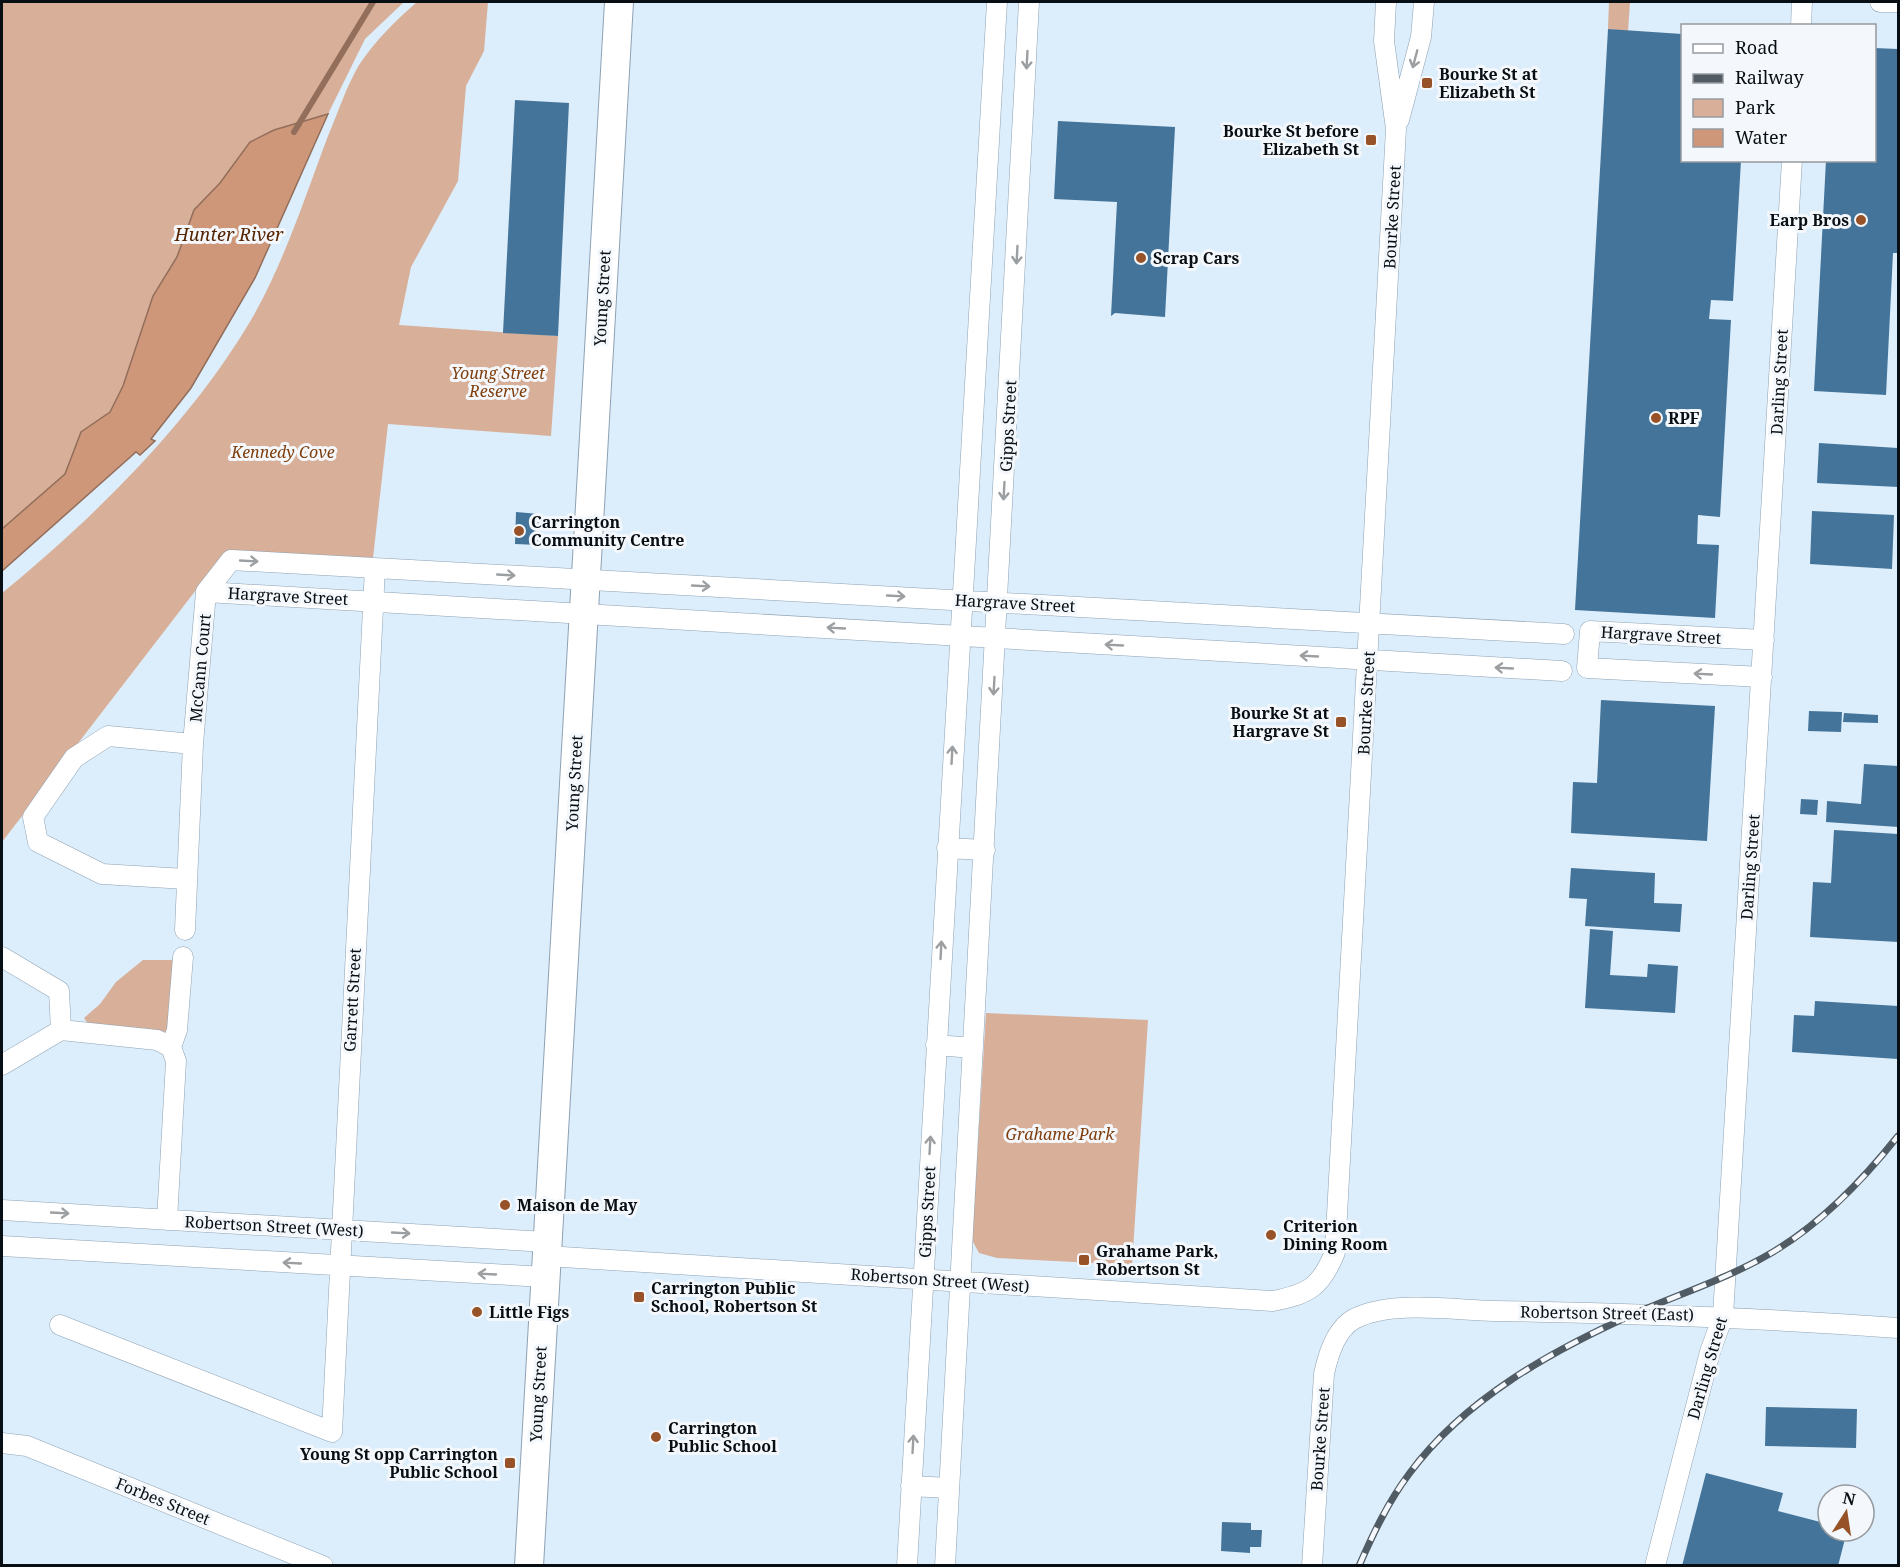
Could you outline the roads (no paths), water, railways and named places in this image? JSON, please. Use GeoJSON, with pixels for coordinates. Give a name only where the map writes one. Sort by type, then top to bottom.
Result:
{"type":"FeatureCollection","features":[{"type":"Feature","properties":{"kind":"main road","name":"Young Street"},"geometry":{"type":"LineString","coordinates":[[529,1566],[619,2]]}},
{"type":"Feature","properties":{"kind":"street","name":"Gipps Street"},"geometry":{"type":"LineString","coordinates":[[907,1566],[997,2]]}},
{"type":"Feature","properties":{"kind":"street","name":"Gipps Street"},"geometry":{"type":"LineString","coordinates":[[945,1566],[959,1282],[997,638],[1029,2]]}},
{"type":"Feature","properties":{"kind":"street","name":"Bourke Street"},"geometry":{"type":"LineString","coordinates":[[1326,1275],[1335,1252],[1396,129],[1384,41],[1386,2]]}},
{"type":"Feature","properties":{"kind":"street","name":"Bourke Street"},"geometry":{"type":"LineString","coordinates":[[1396,129],[1421,37],[1424,2]]}},
{"type":"Feature","properties":{"kind":"street"},"geometry":{"type":"LineString","coordinates":[[1800,24],[1802,2]]}},
{"type":"Feature","properties":{"kind":"street"},"geometry":{"type":"LineString","coordinates":[[1880,2],[1899,2]]}},
{"type":"Feature","properties":{"kind":"street","name":"Darling Street"},"geometry":{"type":"LineString","coordinates":[[1655,1566],[1710,1352],[1724,1316],[1792,162]]}},
{"type":"Feature","properties":{"kind":"street","name":"Hargrave Street"},"geometry":{"type":"LineString","coordinates":[[206,591],[231,560],[1564,634]]}},
{"type":"Feature","properties":{"kind":"street","name":"Garrett Street"},"geometry":{"type":"LineString","coordinates":[[60,1325],[332,1432],[340,1230],[375,567]]}},
{"type":"Feature","properties":{"kind":"street"},"geometry":{"type":"LineString","coordinates":[[466,607],[467,573]]}},
{"type":"Feature","properties":{"kind":"street","name":"Hargrave Street"},"geometry":{"type":"LineString","coordinates":[[206,591],[1562,671]]}},
{"type":"Feature","properties":{"kind":"street","name":"McCann Court"},"geometry":{"type":"LineString","coordinates":[[185,930],[194,744],[206,591]]}},
{"type":"Feature","properties":{"kind":"street","name":"Hargrave Street"},"geometry":{"type":"LineString","coordinates":[[1762,677],[1587,668],[1590,631],[1764,640]]}},
{"type":"Feature","properties":{"kind":"street","name":"McCann Court"},"geometry":{"type":"LineString","coordinates":[[186,879],[102,874],[38,842],[33,818],[74,758],[108,736],[194,744]]}},
{"type":"Feature","properties":{"kind":"street"},"geometry":{"type":"LineString","coordinates":[[947,848],[984,850]]}},
{"type":"Feature","properties":{"kind":"street"},"geometry":{"type":"LineString","coordinates":[[2,957],[59,991],[61,1030]]}},
{"type":"Feature","properties":{"kind":"street"},"geometry":{"type":"LineString","coordinates":[[167,1220],[176,1061],[171,1047],[177,1030],[183,957]]}},
{"type":"Feature","properties":{"kind":"street"},"geometry":{"type":"LineString","coordinates":[[2,1065],[61,1030],[157,1040],[171,1047]]}},
{"type":"Feature","properties":{"kind":"street"},"geometry":{"type":"LineString","coordinates":[[936,1046],[973,1048]]}},
{"type":"Feature","properties":{"kind":"street","name":"Robertson Street (West)"},"geometry":{"type":"LineString","coordinates":[[2,1210],[340,1230],[546,1258],[1273,1301],[1299,1296],[1314,1287],[1326,1275]]}},
{"type":"Feature","properties":{"kind":"street","name":"Robertson Street (West)"},"geometry":{"type":"LineString","coordinates":[[2,1246],[339,1265],[546,1258]]}},
{"type":"Feature","properties":{"kind":"street","name":"Robertson Street (East)"},"geometry":{"type":"LineString","coordinates":[[1353,1320],[1382,1309],[1724,1316],[1899,1328]]}},
{"type":"Feature","properties":{"kind":"street","name":"Bourke Street"},"geometry":{"type":"LineString","coordinates":[[1312,1566],[1324,1374],[1329,1354],[1342,1331],[1353,1320]]}},
{"type":"Feature","properties":{"kind":"street","name":"Forbes Street"},"geometry":{"type":"LineString","coordinates":[[2,1443],[27,1446],[322,1566]]}},
{"type":"Feature","properties":{"kind":"street"},"geometry":{"type":"LineString","coordinates":[[911,1486],[949,1488]]}},
{"type":"Feature","properties":{"kind":"water","name":"Hunter River"},"geometry":{"type":"Polygon","coordinates":[[[328,114],[255,278],[191,388],[151,439],[155,441],[140,455],[136,452],[2,571],[2,529],[65,474],[81,432],[110,412],[123,386],[153,296],[177,257],[194,210],[220,183],[250,142],[274,130],[328,114]]]}},
{"type":"Feature","properties":{"kind":"waterway"},"geometry":{"type":"LineString","coordinates":[[294,132],[373,2]]}},
{"type":"Feature","properties":{"kind":"railway"},"geometry":{"type":"LineString","coordinates":[[1359,1566],[1381,1518],[1409,1474],[1431,1447],[1483,1400],[1512,1379],[1573,1343],[1636,1313],[1740,1270],[1773,1252],[1808,1228],[1841,1200],[1898,1136]]}},
{"type":"Feature","properties":{"kind":"place","name":"Bourke St at Elizabeth St"},"geometry":{"type":"Point","coordinates":[1427,83]}},
{"type":"Feature","properties":{"kind":"place","name":"Bourke St before Elizabeth St"},"geometry":{"type":"Point","coordinates":[1371,140]}},
{"type":"Feature","properties":{"kind":"place","name":"Earp Bros"},"geometry":{"type":"Point","coordinates":[1861,220]}},
{"type":"Feature","properties":{"kind":"place","name":"Scrap Cars"},"geometry":{"type":"Point","coordinates":[1141,258]}},
{"type":"Feature","properties":{"kind":"place","name":"RPF"},"geometry":{"type":"Point","coordinates":[1656,418]}},
{"type":"Feature","properties":{"kind":"place","name":"Carrington Community Centre"},"geometry":{"type":"Point","coordinates":[519,531]}},
{"type":"Feature","properties":{"kind":"place","name":"Bourke St at Hargrave St"},"geometry":{"type":"Point","coordinates":[1341,722]}},
{"type":"Feature","properties":{"kind":"place","name":"Maison de May"},"geometry":{"type":"Point","coordinates":[505,1205]}},
{"type":"Feature","properties":{"kind":"place","name":"Criterion Dining Room"},"geometry":{"type":"Point","coordinates":[1271,1235]}},
{"type":"Feature","properties":{"kind":"place","name":"Grahame Park, Robertson St"},"geometry":{"type":"Point","coordinates":[1084,1260]}},
{"type":"Feature","properties":{"kind":"place","name":"Carrington Public School, Robertson St"},"geometry":{"type":"Point","coordinates":[639,1297]}},
{"type":"Feature","properties":{"kind":"place","name":"Little Figs"},"geometry":{"type":"Point","coordinates":[477,1312]}},
{"type":"Feature","properties":{"kind":"place","name":"Carrington Public School"},"geometry":{"type":"Point","coordinates":[656,1437]}},
{"type":"Feature","properties":{"kind":"place","name":"Young St opp Carrington Public School"},"geometry":{"type":"Point","coordinates":[510,1463]}},
{"type":"Feature","properties":{"kind":"park label","name":"Young Street Reserve"},"geometry":{"type":"Point","coordinates":[498,382]}},
{"type":"Feature","properties":{"kind":"park label","name":"Kennedy Cove"},"geometry":{"type":"Point","coordinates":[283,452]}},
{"type":"Feature","properties":{"kind":"park label","name":"Grahame Park"},"geometry":{"type":"Point","coordinates":[1060,1134]}}]}
